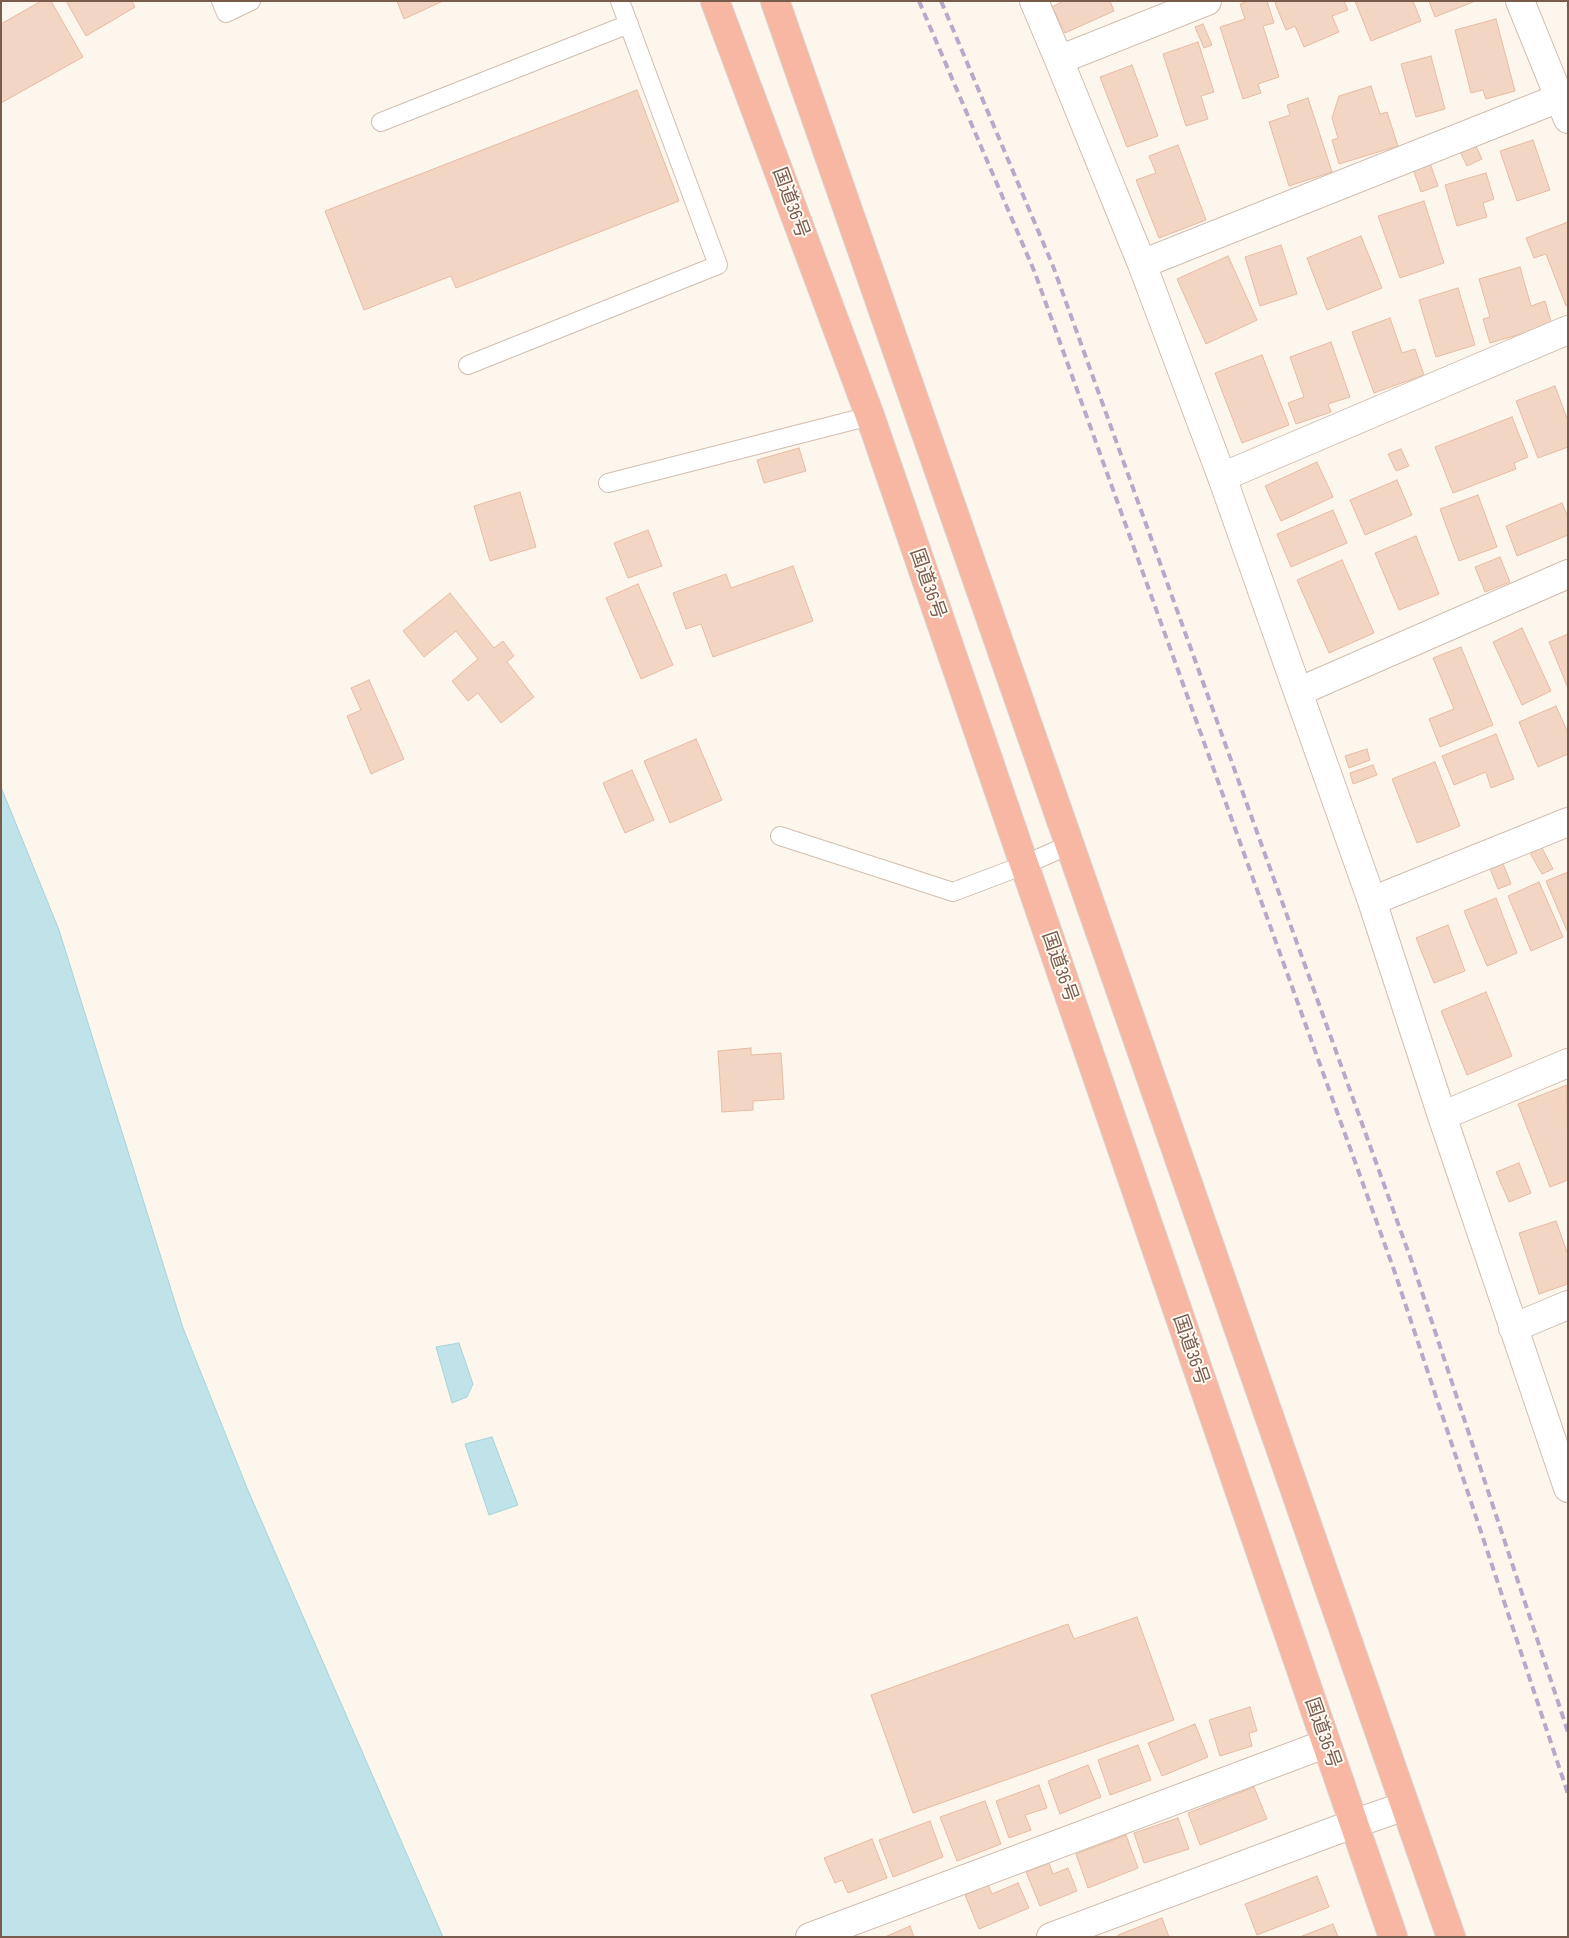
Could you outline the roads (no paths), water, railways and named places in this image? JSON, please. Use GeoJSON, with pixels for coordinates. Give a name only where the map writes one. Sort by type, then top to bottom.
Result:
{"type":"FeatureCollection","features":[{"type":"Feature","properties":{"kind":"highway","name":"国道36号"},"geometry":{"type":"LineString","coordinates":[[715,1],[870,416],[1325,1744],[1393,1937]]}},
{"type":"Feature","properties":{"kind":"highway"},"geometry":{"type":"LineString","coordinates":[[775,1],[1451,1937]]}},
{"type":"Feature","properties":{"kind":"street"},"geometry":{"type":"LineString","coordinates":[[1034,1],[1142,264],[1222,477],[1372,901],[1442,1116],[1568,1488]]}},
{"type":"Feature","properties":{"kind":"street"},"geometry":{"type":"LineString","coordinates":[[1059,60],[1207,1]]}},
{"type":"Feature","properties":{"kind":"street"},"geometry":{"type":"LineString","coordinates":[[1142,264],[1563,108],[1520,1]]}},
{"type":"Feature","properties":{"kind":"street"},"geometry":{"type":"LineString","coordinates":[[1222,477],[1568,330]]}},
{"type":"Feature","properties":{"kind":"street"},"geometry":{"type":"LineString","coordinates":[[1298,692],[1568,574]]}},
{"type":"Feature","properties":{"kind":"street"},"geometry":{"type":"LineString","coordinates":[[1372,901],[1568,822]]}},
{"type":"Feature","properties":{"kind":"street"},"geometry":{"type":"LineString","coordinates":[[1442,1116],[1568,1063]]}},
{"type":"Feature","properties":{"kind":"street"},"geometry":{"type":"LineString","coordinates":[[1513,1328],[1568,1305]]}},
{"type":"Feature","properties":{"kind":"street"},"geometry":{"type":"LineString","coordinates":[[810,1937],[1325,1744]]}},
{"type":"Feature","properties":{"kind":"street"},"geometry":{"type":"LineString","coordinates":[[1051,1937],[1405,1806]]}},
{"type":"Feature","properties":{"kind":"lane"},"geometry":{"type":"LineString","coordinates":[[220,1],[226,13],[251,1]]}},
{"type":"Feature","properties":{"kind":"lane"},"geometry":{"type":"LineString","coordinates":[[468,365],[718,265],[620,1]]}},
{"type":"Feature","properties":{"kind":"lane"},"geometry":{"type":"LineString","coordinates":[[381,122],[629,24]]}},
{"type":"Feature","properties":{"kind":"lane"},"geometry":{"type":"LineString","coordinates":[[608,483],[870,416]]}},
{"type":"Feature","properties":{"kind":"lane"},"geometry":{"type":"LineString","coordinates":[[780,836],[953,892],[1024,865],[1069,845]]}},
{"type":"Feature","properties":{"kind":"water"},"geometry":{"type":"Polygon","coordinates":[[[1,787],[59,930],[183,1328],[247,1488],[443,1937],[1,1937],[1,787]]]}},
{"type":"Feature","properties":{"kind":"water"},"geometry":{"type":"Polygon","coordinates":[[[459,1343],[473,1384],[467,1397],[452,1403],[436,1347],[459,1343]]]}},
{"type":"Feature","properties":{"kind":"water"},"geometry":{"type":"Polygon","coordinates":[[[492,1437],[518,1505],[489,1515],[465,1444],[492,1437]]]}},
{"type":"Feature","properties":{"kind":"railway"},"geometry":{"type":"LineString","coordinates":[[919,1],[1035,273],[1394,1270],[1568,1794]]}},
{"type":"Feature","properties":{"kind":"railway"},"geometry":{"type":"LineString","coordinates":[[941,1],[1053,266],[1413,1265],[1568,1732]]}}]}
